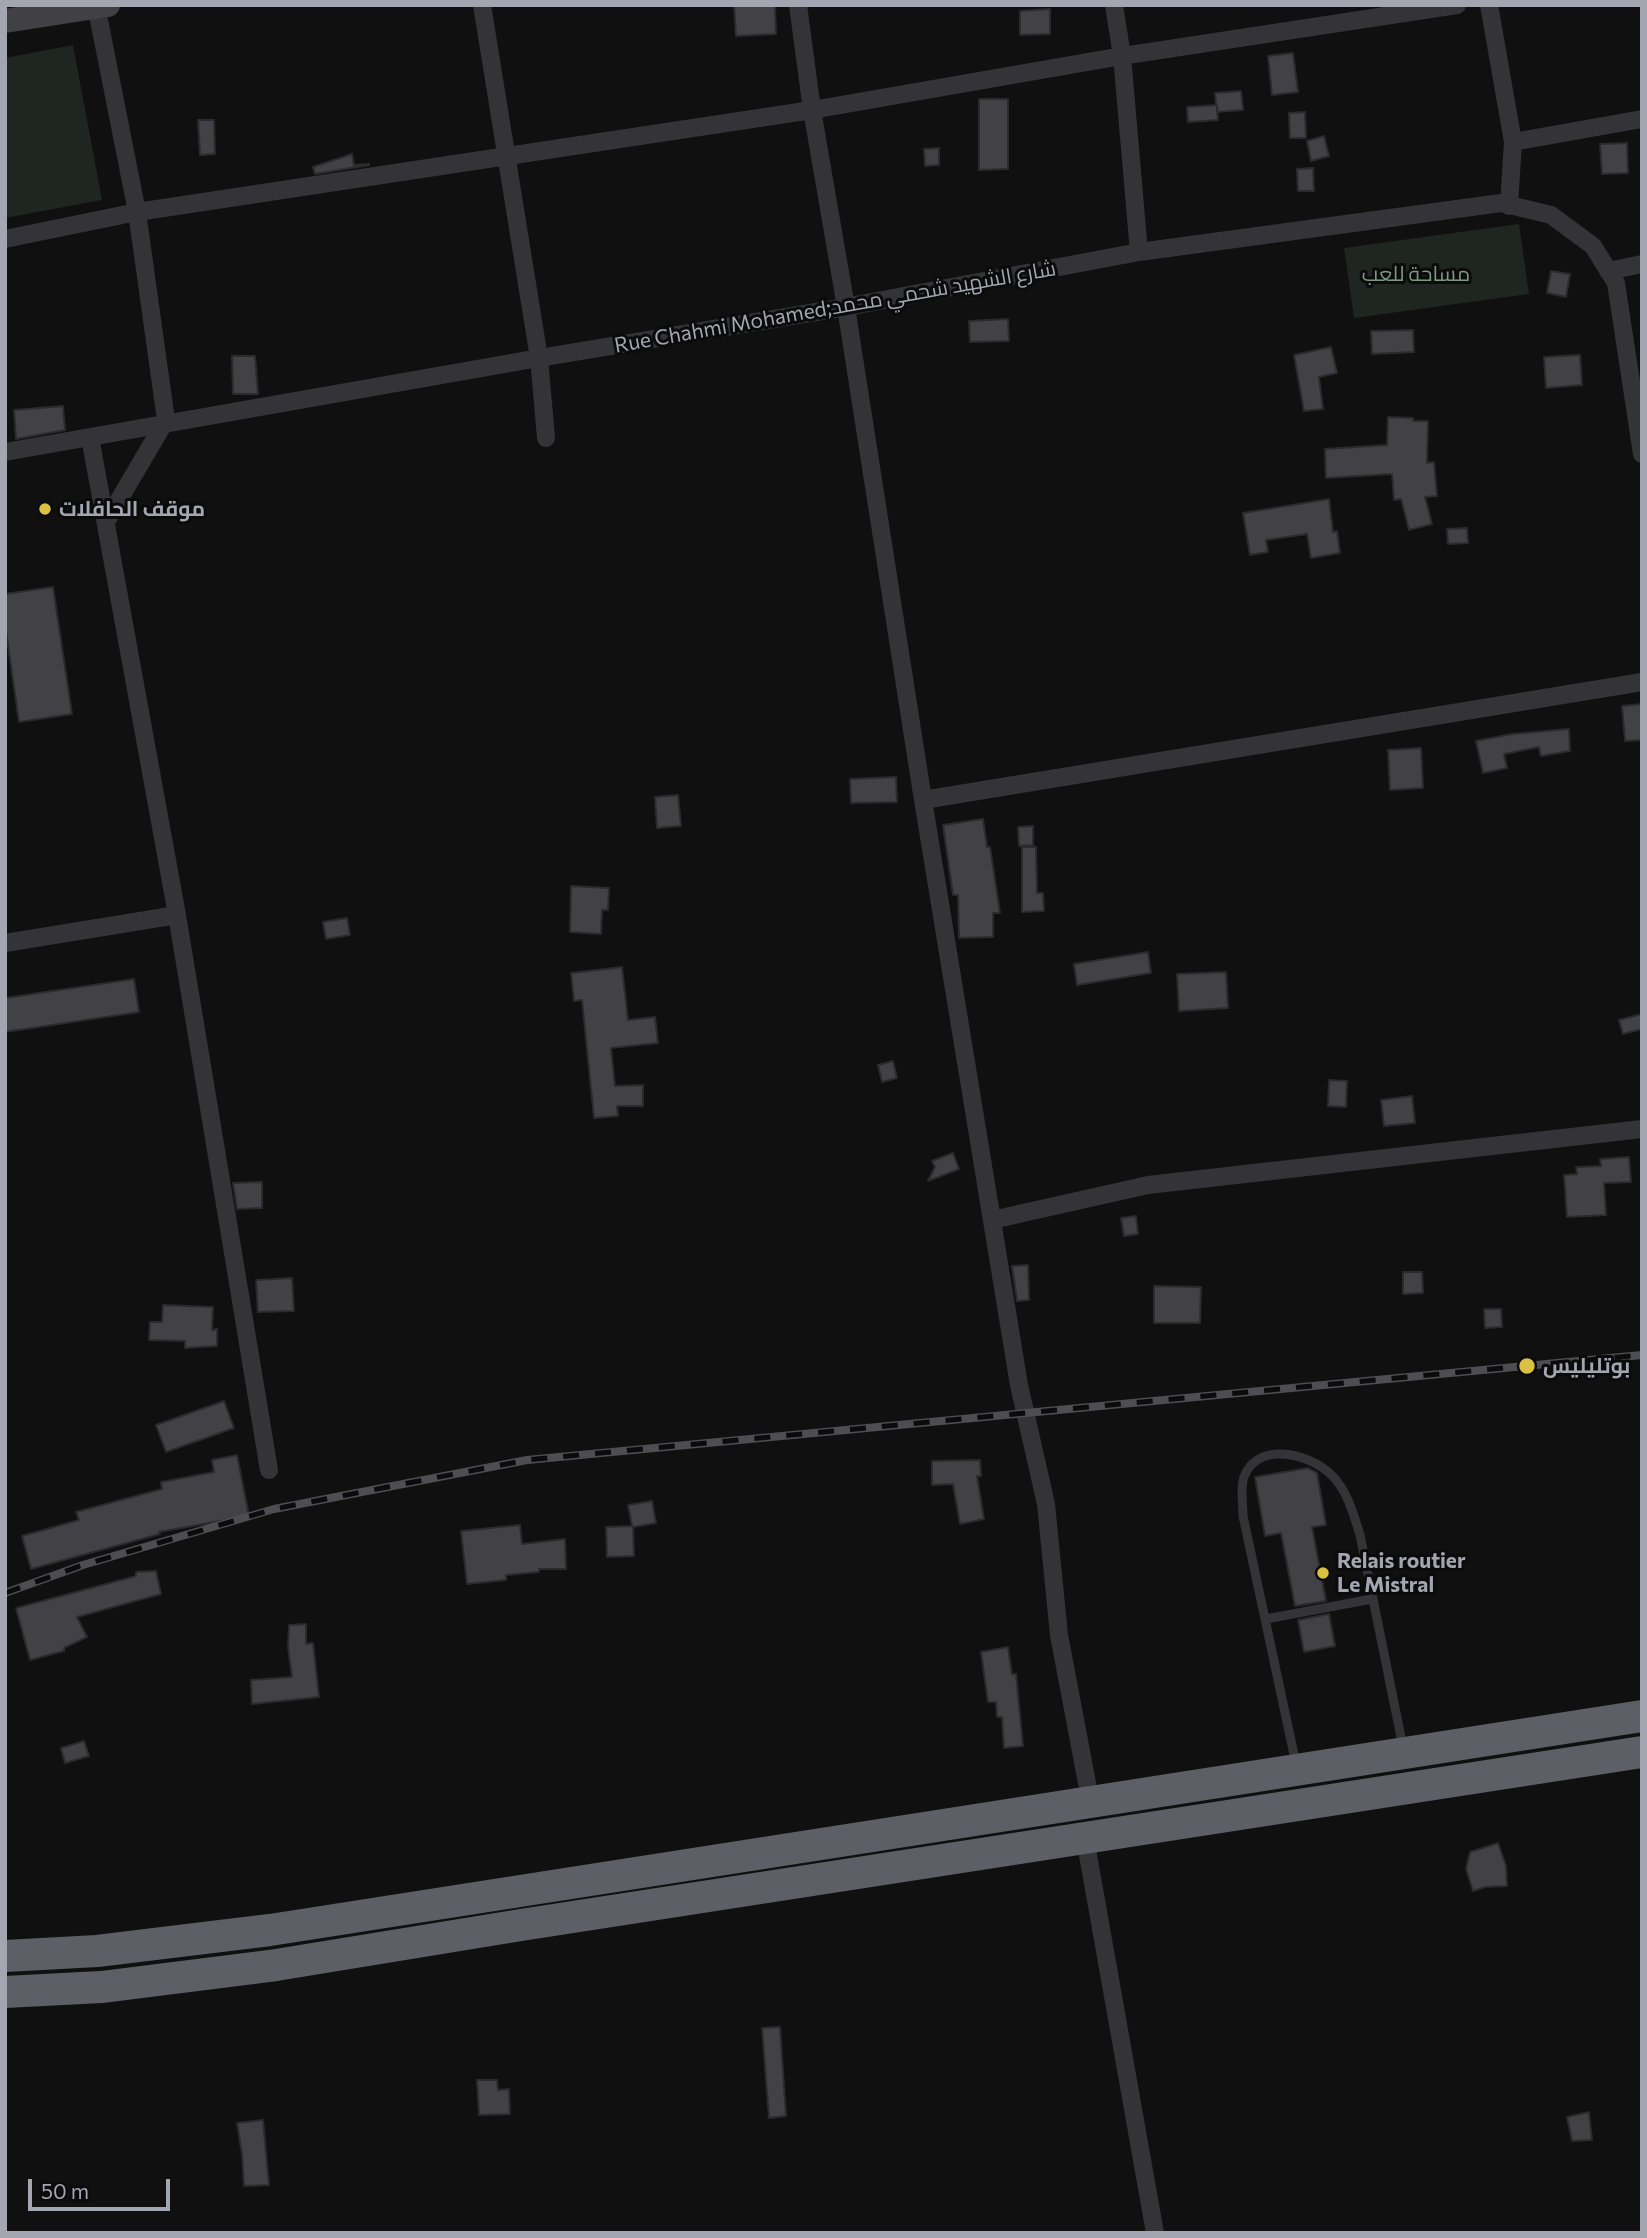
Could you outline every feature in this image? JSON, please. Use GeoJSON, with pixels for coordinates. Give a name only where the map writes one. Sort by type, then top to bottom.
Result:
{"type":"FeatureCollection","features":[{"type":"Feature","properties":{"kind":"highway"},"geometry":{"type":"LineString","coordinates":[[5,1956],[97,1951],[270,1930],[1642,1716]]}},
{"type":"Feature","properties":{"kind":"highway"},"geometry":{"type":"LineString","coordinates":[[5,1992],[101,1987],[276,1965],[1642,1752]]}},
{"type":"Feature","properties":{"kind":"main road"},"geometry":{"type":"LineString","coordinates":[[5,21],[100,6]]}},
{"type":"Feature","properties":{"kind":"street"},"geometry":{"type":"LineString","coordinates":[[482,5],[539,358],[546,438]]}},
{"type":"Feature","properties":{"kind":"street"},"geometry":{"type":"LineString","coordinates":[[798,5],[812,110],[846,307],[1018,1385],[1046,1504],[1059,1635],[1087,1783]]}},
{"type":"Feature","properties":{"kind":"street"},"geometry":{"type":"LineString","coordinates":[[1114,5],[1122,56],[1139,252]]}},
{"type":"Feature","properties":{"kind":"street"},"geometry":{"type":"LineString","coordinates":[[5,239],[137,212],[812,110],[1122,56],[1457,5]]}},
{"type":"Feature","properties":{"kind":"street"},"geometry":{"type":"LineString","coordinates":[[1489,5],[1513,142],[1509,206]]}},
{"type":"Feature","properties":{"kind":"street"},"geometry":{"type":"LineString","coordinates":[[100,6],[137,212],[166,420],[106,522]]}},
{"type":"Feature","properties":{"kind":"street"},"geometry":{"type":"LineString","coordinates":[[1513,142],[1642,119]]}},
{"type":"Feature","properties":{"kind":"street","name":"Rue Chahmi Mohamed;شارع الشهيد شحمي محمد"},"geometry":{"type":"LineString","coordinates":[[5,452],[846,307],[1139,252],[1500,203],[1551,215],[1593,246],[1616,283],[1642,454]]}},
{"type":"Feature","properties":{"kind":"street"},"geometry":{"type":"LineString","coordinates":[[1608,271],[1642,264]]}},
{"type":"Feature","properties":{"kind":"street"},"geometry":{"type":"LineString","coordinates":[[90,437],[177,915],[268,1470]]}},
{"type":"Feature","properties":{"kind":"street"},"geometry":{"type":"LineString","coordinates":[[923,800],[1642,682]]}},
{"type":"Feature","properties":{"kind":"street"},"geometry":{"type":"LineString","coordinates":[[5,943],[177,915]]}},
{"type":"Feature","properties":{"kind":"street"},"geometry":{"type":"LineString","coordinates":[[992,1220],[1148,1185],[1642,1129]]}},
{"type":"Feature","properties":{"kind":"street"},"geometry":{"type":"LineString","coordinates":[[1085,1838],[1154,2233]]}},
{"type":"Feature","properties":{"kind":"lane"},"geometry":{"type":"LineString","coordinates":[[1297,1768],[1243,1516],[1244,1478],[1254,1462],[1270,1455],[1296,1455],[1318,1465],[1335,1479],[1350,1504],[1360,1535],[1404,1753]]}},
{"type":"Feature","properties":{"kind":"lane"},"geometry":{"type":"LineString","coordinates":[[1266,1619],[1372,1599]]}},
{"type":"Feature","properties":{"kind":"green space"},"geometry":{"type":"Polygon","coordinates":[[[73,45],[102,200],[5,218],[5,58],[73,45]]]}},
{"type":"Feature","properties":{"kind":"green space","name":"مساحة للعب"},"geometry":{"type":"Polygon","coordinates":[[[1519,224],[1529,294],[1354,318],[1344,248],[1519,224]]]}},
{"type":"Feature","properties":{"kind":"building"},"geometry":{"type":"Polygon","coordinates":[[[734,5],[775,5],[776,34],[736,36],[734,5]]]}},
{"type":"Feature","properties":{"kind":"building"},"geometry":{"type":"Polygon","coordinates":[[[1050,9],[1050,34],[1020,35],[1020,11],[1050,9]]]}},
{"type":"Feature","properties":{"kind":"building"},"geometry":{"type":"Polygon","coordinates":[[[1293,53],[1298,92],[1272,95],[1268,56],[1293,53]]]}},
{"type":"Feature","properties":{"kind":"building"},"geometry":{"type":"Polygon","coordinates":[[[1241,91],[1243,110],[1217,112],[1218,120],[1188,122],[1187,107],[1216,105],[1215,93],[1241,91]]]}},
{"type":"Feature","properties":{"kind":"building"},"geometry":{"type":"Polygon","coordinates":[[[979,99],[1008,99],[1008,169],[979,170],[979,99]]]}},
{"type":"Feature","properties":{"kind":"building"},"geometry":{"type":"Polygon","coordinates":[[[1305,112],[1306,138],[1290,138],[1289,113],[1305,112]]]}},
{"type":"Feature","properties":{"kind":"building"},"geometry":{"type":"Polygon","coordinates":[[[198,120],[214,120],[215,154],[200,155],[198,120]]]}},
{"type":"Feature","properties":{"kind":"building"},"geometry":{"type":"Polygon","coordinates":[[[1324,136],[1329,156],[1311,161],[1307,141],[1324,136]]]}},
{"type":"Feature","properties":{"kind":"building"},"geometry":{"type":"Polygon","coordinates":[[[1627,143],[1628,173],[1602,174],[1600,144],[1627,143]]]}},
{"type":"Feature","properties":{"kind":"building"},"geometry":{"type":"Polygon","coordinates":[[[939,148],[939,165],[925,166],[924,149],[939,148]]]}},
{"type":"Feature","properties":{"kind":"building"},"geometry":{"type":"Polygon","coordinates":[[[352,154],[354,165],[369,165],[315,174],[313,167],[352,154]]]}},
{"type":"Feature","properties":{"kind":"building"},"geometry":{"type":"Polygon","coordinates":[[[1313,168],[1314,191],[1298,191],[1297,169],[1313,168]]]}},
{"type":"Feature","properties":{"kind":"building"},"geometry":{"type":"Polygon","coordinates":[[[1551,271],[1570,274],[1566,297],[1547,293],[1551,271]]]}},
{"type":"Feature","properties":{"kind":"building"},"geometry":{"type":"Polygon","coordinates":[[[1008,319],[1009,341],[970,342],[969,321],[1008,319]]]}},
{"type":"Feature","properties":{"kind":"building"},"geometry":{"type":"Polygon","coordinates":[[[1413,330],[1414,352],[1372,354],[1371,331],[1413,330]]]}},
{"type":"Feature","properties":{"kind":"building"},"geometry":{"type":"Polygon","coordinates":[[[1331,347],[1337,373],[1319,377],[1323,409],[1304,411],[1294,355],[1331,347]]]}},
{"type":"Feature","properties":{"kind":"building"},"geometry":{"type":"Polygon","coordinates":[[[1580,355],[1582,385],[1546,388],[1544,357],[1580,355]]]}},
{"type":"Feature","properties":{"kind":"building"},"geometry":{"type":"Polygon","coordinates":[[[232,356],[255,356],[258,394],[233,394],[232,356]]]}},
{"type":"Feature","properties":{"kind":"building"},"geometry":{"type":"Polygon","coordinates":[[[63,406],[65,430],[16,439],[14,410],[63,406]]]}},
{"type":"Feature","properties":{"kind":"building"},"geometry":{"type":"Polygon","coordinates":[[[1388,417],[1428,421],[1427,463],[1434,462],[1437,496],[1425,497],[1432,524],[1409,530],[1401,499],[1394,500],[1392,474],[1326,478],[1325,449],[1387,445],[1388,417]]]}},
{"type":"Feature","properties":{"kind":"building"},"geometry":{"type":"Polygon","coordinates":[[[1329,499],[1333,532],[1337,531],[1340,553],[1311,558],[1307,534],[1266,540],[1268,552],[1250,555],[1243,513],[1329,499]]]}},
{"type":"Feature","properties":{"kind":"building"},"geometry":{"type":"Polygon","coordinates":[[[1467,528],[1468,543],[1448,544],[1447,529],[1467,528]]]}},
{"type":"Feature","properties":{"kind":"building"},"geometry":{"type":"Polygon","coordinates":[[[53,587],[72,714],[19,722],[5,624],[5,594],[53,587]]]}},
{"type":"Feature","properties":{"kind":"building"},"geometry":{"type":"Polygon","coordinates":[[[1642,704],[1642,740],[1625,741],[1622,706],[1642,704]]]}},
{"type":"Feature","properties":{"kind":"building"},"geometry":{"type":"Polygon","coordinates":[[[1569,729],[1570,751],[1541,756],[1539,747],[1504,754],[1507,768],[1483,773],[1476,741],[1512,734],[1569,729]]]}},
{"type":"Feature","properties":{"kind":"building"},"geometry":{"type":"Polygon","coordinates":[[[1421,748],[1423,788],[1390,790],[1388,750],[1421,748]]]}},
{"type":"Feature","properties":{"kind":"building"},"geometry":{"type":"Polygon","coordinates":[[[896,777],[897,802],[851,803],[850,779],[896,777]]]}},
{"type":"Feature","properties":{"kind":"building"},"geometry":{"type":"Polygon","coordinates":[[[678,795],[681,826],[657,828],[655,797],[678,795]]]}},
{"type":"Feature","properties":{"kind":"building"},"geometry":{"type":"Polygon","coordinates":[[[983,819],[1000,913],[993,913],[993,937],[959,938],[958,895],[953,895],[943,825],[983,819]]]}},
{"type":"Feature","properties":{"kind":"building"},"geometry":{"type":"Polygon","coordinates":[[[1033,826],[1033,845],[1019,846],[1018,827],[1033,826]]]}},
{"type":"Feature","properties":{"kind":"building"},"geometry":{"type":"Polygon","coordinates":[[[1022,847],[1036,847],[1037,893],[1043,893],[1044,911],[1022,912],[1022,847]]]}},
{"type":"Feature","properties":{"kind":"building"},"geometry":{"type":"Polygon","coordinates":[[[571,886],[609,888],[608,910],[602,910],[601,934],[570,932],[571,886]]]}},
{"type":"Feature","properties":{"kind":"building"},"geometry":{"type":"Polygon","coordinates":[[[347,918],[350,935],[326,939],[323,922],[347,918]]]}},
{"type":"Feature","properties":{"kind":"building"},"geometry":{"type":"Polygon","coordinates":[[[1148,952],[1151,973],[1077,985],[1074,964],[1148,952]]]}},
{"type":"Feature","properties":{"kind":"building"},"geometry":{"type":"Polygon","coordinates":[[[622,967],[628,1020],[655,1017],[658,1043],[611,1048],[615,1086],[643,1085],[643,1106],[617,1106],[618,1116],[594,1118],[582,1000],[574,1001],[571,973],[622,967]]]}},
{"type":"Feature","properties":{"kind":"building"},"geometry":{"type":"Polygon","coordinates":[[[1226,972],[1228,1008],[1179,1011],[1177,974],[1226,972]]]}},
{"type":"Feature","properties":{"kind":"building"},"geometry":{"type":"Polygon","coordinates":[[[134,979],[139,1012],[5,1032],[5,998],[134,979]]]}},
{"type":"Feature","properties":{"kind":"building"},"geometry":{"type":"Polygon","coordinates":[[[1642,1014],[1642,1029],[1623,1034],[1619,1020],[1642,1014]]]}},
{"type":"Feature","properties":{"kind":"building"},"geometry":{"type":"Polygon","coordinates":[[[893,1061],[897,1078],[882,1082],[878,1065],[893,1061]]]}},
{"type":"Feature","properties":{"kind":"building"},"geometry":{"type":"Polygon","coordinates":[[[1329,1080],[1347,1081],[1346,1107],[1328,1106],[1329,1080]]]}},
{"type":"Feature","properties":{"kind":"building"},"geometry":{"type":"Polygon","coordinates":[[[1412,1096],[1415,1123],[1384,1126],[1381,1100],[1412,1096]]]}},
{"type":"Feature","properties":{"kind":"building"},"geometry":{"type":"Polygon","coordinates":[[[953,1153],[959,1169],[928,1181],[935,1167],[932,1161],[953,1153]]]}},
{"type":"Feature","properties":{"kind":"building"},"geometry":{"type":"Polygon","coordinates":[[[1629,1157],[1631,1182],[1604,1183],[1606,1215],[1567,1217],[1564,1175],[1577,1174],[1576,1167],[1601,1166],[1600,1159],[1629,1157]]]}},
{"type":"Feature","properties":{"kind":"building"},"geometry":{"type":"Polygon","coordinates":[[[262,1182],[262,1208],[237,1209],[233,1183],[262,1182]]]}},
{"type":"Feature","properties":{"kind":"building"},"geometry":{"type":"Polygon","coordinates":[[[1136,1216],[1138,1234],[1124,1236],[1121,1218],[1136,1216]]]}},
{"type":"Feature","properties":{"kind":"building"},"geometry":{"type":"Polygon","coordinates":[[[1028,1265],[1029,1300],[1017,1301],[1012,1266],[1028,1265]]]}},
{"type":"Feature","properties":{"kind":"building"},"geometry":{"type":"Polygon","coordinates":[[[1403,1272],[1422,1272],[1423,1293],[1403,1294],[1403,1272]]]}},
{"type":"Feature","properties":{"kind":"building"},"geometry":{"type":"Polygon","coordinates":[[[292,1278],[294,1311],[258,1312],[256,1280],[292,1278]]]}},
{"type":"Feature","properties":{"kind":"building"},"geometry":{"type":"Polygon","coordinates":[[[1154,1286],[1201,1287],[1200,1323],[1154,1323],[1154,1286]]]}},
{"type":"Feature","properties":{"kind":"building"},"geometry":{"type":"Polygon","coordinates":[[[163,1305],[213,1307],[212,1330],[217,1329],[217,1346],[185,1348],[185,1341],[149,1340],[150,1322],[162,1322],[163,1305]]]}},
{"type":"Feature","properties":{"kind":"building"},"geometry":{"type":"Polygon","coordinates":[[[1484,1309],[1501,1309],[1502,1327],[1485,1328],[1484,1309]]]}},
{"type":"Feature","properties":{"kind":"building"},"geometry":{"type":"Polygon","coordinates":[[[224,1401],[234,1428],[166,1452],[156,1425],[224,1401]]]}},
{"type":"Feature","properties":{"kind":"building"},"geometry":{"type":"Polygon","coordinates":[[[237,1455],[249,1516],[159,1532],[160,1534],[31,1569],[22,1536],[79,1520],[76,1512],[162,1489],[161,1482],[214,1472],[212,1460],[237,1455]]]}},
{"type":"Feature","properties":{"kind":"building"},"geometry":{"type":"Polygon","coordinates":[[[980,1460],[981,1476],[977,1476],[984,1519],[960,1524],[953,1484],[932,1485],[932,1461],[980,1460]]]}},
{"type":"Feature","properties":{"kind":"building"},"geometry":{"type":"Polygon","coordinates":[[[1308,1468],[1317,1473],[1326,1525],[1312,1527],[1326,1601],[1295,1606],[1281,1533],[1265,1536],[1255,1477],[1308,1468]]]}},
{"type":"Feature","properties":{"kind":"building"},"geometry":{"type":"Polygon","coordinates":[[[652,1501],[656,1523],[633,1527],[634,1556],[607,1557],[606,1527],[632,1526],[628,1505],[652,1501]]]}},
{"type":"Feature","properties":{"kind":"building"},"geometry":{"type":"Polygon","coordinates":[[[520,1525],[522,1544],[565,1539],[566,1569],[539,1569],[539,1572],[506,1575],[506,1580],[467,1584],[461,1531],[520,1525]]]}},
{"type":"Feature","properties":{"kind":"building"},"geometry":{"type":"Polygon","coordinates":[[[156,1571],[161,1594],[77,1617],[87,1637],[64,1648],[64,1651],[30,1660],[16,1608],[136,1576],[136,1572],[156,1571]]]}},
{"type":"Feature","properties":{"kind":"building"},"geometry":{"type":"Polygon","coordinates":[[[1329,1614],[1335,1646],[1304,1652],[1298,1620],[1329,1614]]]}},
{"type":"Feature","properties":{"kind":"building"},"geometry":{"type":"Polygon","coordinates":[[[306,1624],[306,1644],[313,1643],[319,1697],[252,1704],[251,1680],[292,1677],[288,1647],[289,1625],[306,1624]]]}},
{"type":"Feature","properties":{"kind":"building"},"geometry":{"type":"Polygon","coordinates":[[[1008,1647],[1012,1674],[1016,1674],[1023,1746],[1004,1748],[1002,1717],[997,1717],[996,1702],[988,1702],[981,1652],[1008,1647]]]}},
{"type":"Feature","properties":{"kind":"building"},"geometry":{"type":"Polygon","coordinates":[[[84,1741],[89,1756],[65,1763],[61,1748],[84,1741]]]}},
{"type":"Feature","properties":{"kind":"building"},"geometry":{"type":"Polygon","coordinates":[[[1498,1843],[1506,1866],[1507,1886],[1485,1887],[1473,1891],[1466,1869],[1470,1852],[1498,1843]]]}},
{"type":"Feature","properties":{"kind":"building"},"geometry":{"type":"Polygon","coordinates":[[[780,2027],[786,2116],[769,2118],[762,2028],[780,2027]]]}},
{"type":"Feature","properties":{"kind":"building"},"geometry":{"type":"Polygon","coordinates":[[[477,2080],[497,2080],[498,2090],[509,2089],[510,2114],[479,2115],[477,2080]]]}},
{"type":"Feature","properties":{"kind":"building"},"geometry":{"type":"Polygon","coordinates":[[[1589,2112],[1592,2140],[1572,2141],[1567,2117],[1589,2112]]]}},
{"type":"Feature","properties":{"kind":"building"},"geometry":{"type":"Polygon","coordinates":[[[263,2120],[269,2185],[244,2186],[237,2123],[263,2120]]]}},
{"type":"Feature","properties":{"kind":"railway"},"geometry":{"type":"LineString","coordinates":[[5,1593],[83,1565],[274,1509],[527,1460],[1642,1355]]}},
{"type":"Feature","properties":{"kind":"place","name":"موقف الحافلات"},"geometry":{"type":"Point","coordinates":[45,509]}},
{"type":"Feature","properties":{"kind":"place","name":"بوتليليس"},"geometry":{"type":"Point","coordinates":[1527,1366]}},
{"type":"Feature","properties":{"kind":"place","name":"Relais routier Le Mistral"},"geometry":{"type":"Point","coordinates":[1323,1573]}}]}
